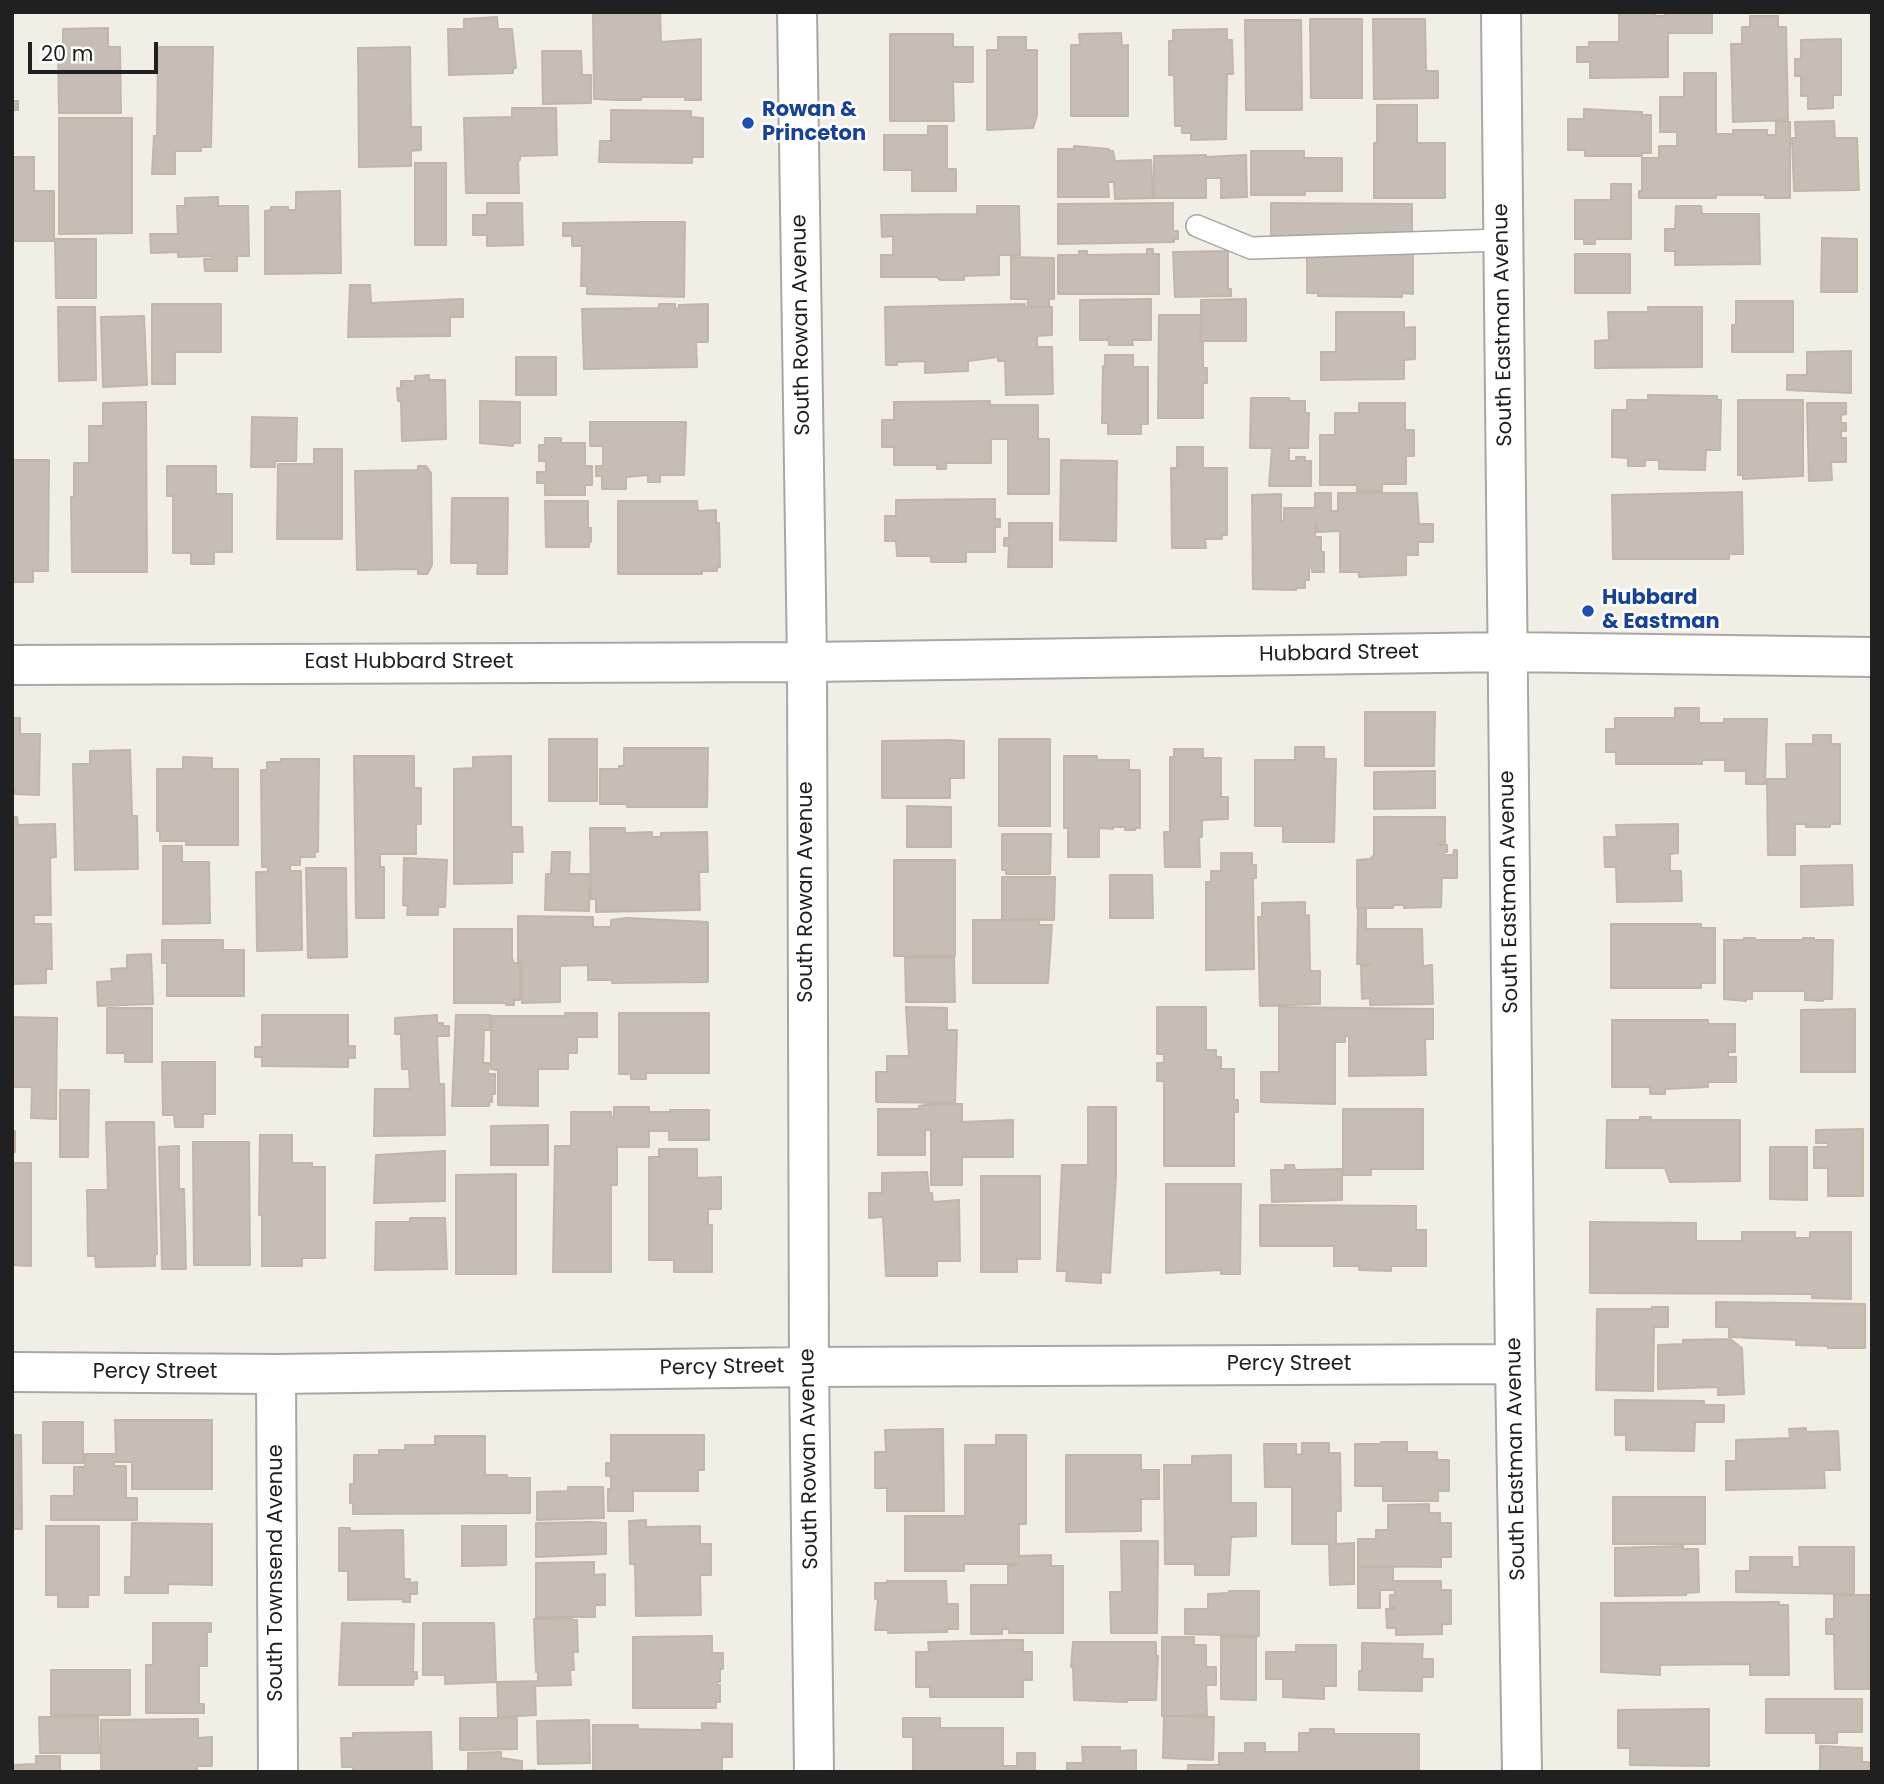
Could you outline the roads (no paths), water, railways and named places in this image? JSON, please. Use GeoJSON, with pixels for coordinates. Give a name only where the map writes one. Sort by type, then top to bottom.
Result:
{"type":"FeatureCollection","features":[{"type":"Feature","properties":{"kind":"street","name":"South Rowan Avenue"},"geometry":{"type":"LineString","coordinates":[[797,12],[807,662],[809,1367],[814,1772]]}},
{"type":"Feature","properties":{"kind":"street","name":"South Eastman Avenue"},"geometry":{"type":"LineString","coordinates":[[1500,12],[1522,1772]]}},
{"type":"Feature","properties":{"kind":"street","name":"Hubbard Street"},"geometry":{"type":"LineString","coordinates":[[807,662],[1508,652],[1872,657]]}},
{"type":"Feature","properties":{"kind":"street","name":"East Hubbard Street"},"geometry":{"type":"LineString","coordinates":[[12,664],[807,662]]}},
{"type":"Feature","properties":{"kind":"street","name":"Percy Street"},"geometry":{"type":"LineString","coordinates":[[12,1373],[276,1374],[809,1367],[1515,1364]]}},
{"type":"Feature","properties":{"kind":"street","name":"South Townsend Avenue"},"geometry":{"type":"LineString","coordinates":[[276,1374],[278,1772]]}},
{"type":"Feature","properties":{"kind":"lane"},"geometry":{"type":"LineString","coordinates":[[1197,226],[1251,248],[1503,240]]}},
{"type":"Feature","properties":{"kind":"place","name":"Rowan & Princeton"},"geometry":{"type":"Point","coordinates":[748,123]}},
{"type":"Feature","properties":{"kind":"place","name":"Hubbard & Eastman"},"geometry":{"type":"Point","coordinates":[1588,611]}}]}
